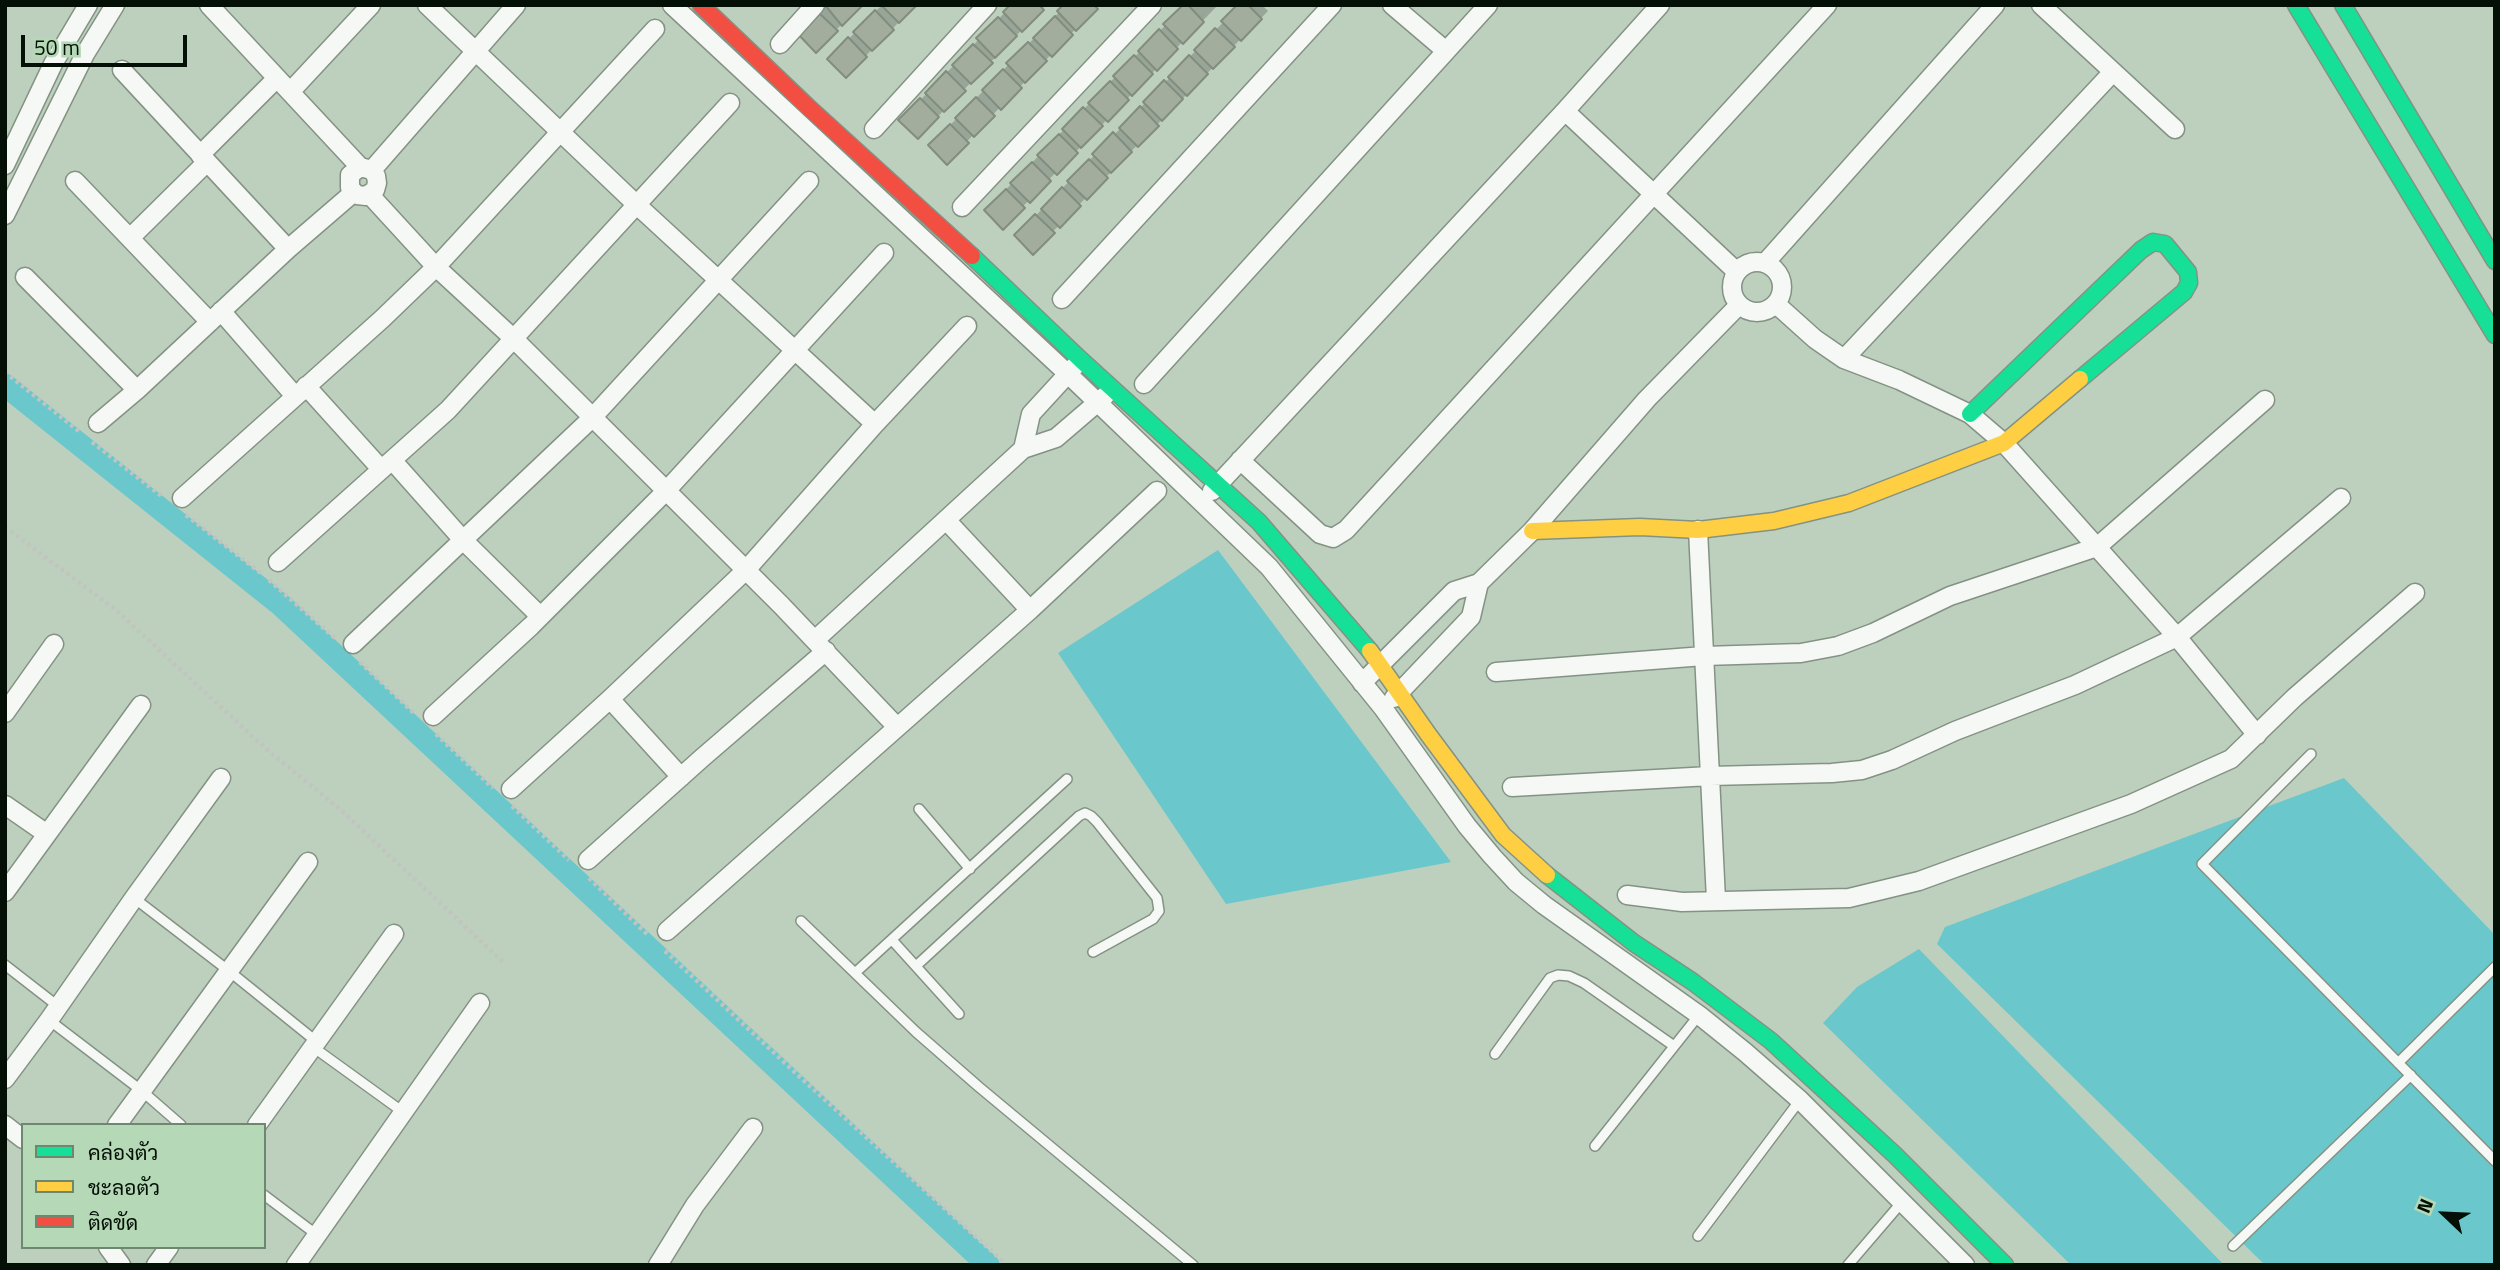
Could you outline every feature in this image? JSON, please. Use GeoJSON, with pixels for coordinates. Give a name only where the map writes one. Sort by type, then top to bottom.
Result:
{"type":"FeatureCollection","features":[{"type":"Feature","properties":{"kind":"main road"},"geometry":{"type":"LineString","coordinates":[[701,5],[1081,360],[1219,484],[1284,549],[1380,662],[1428,734],[1503,835],[1559,887],[1771,1041],[1895,1155],[2005,1265]]}},
{"type":"Feature","properties":{"kind":"main road"},"geometry":{"type":"LineString","coordinates":[[2295,5],[2495,335]]}},
{"type":"Feature","properties":{"kind":"main road"},"geometry":{"type":"LineString","coordinates":[[2343,5],[2495,261]]}},
{"type":"Feature","properties":{"kind":"main road"},"geometry":{"type":"LineString","coordinates":[[1532,531],[1640,527],[1698,530],[1774,521],[1849,502],[2004,443],[2185,292],[2189,283],[2188,272],[2165,244],[2153,242],[2141,250],[1970,414]]}},
{"type":"Feature","properties":{"kind":"street"},"geometry":{"type":"LineString","coordinates":[[5,165],[53,64],[88,5]]}},
{"type":"Feature","properties":{"kind":"street"},"geometry":{"type":"LineString","coordinates":[[5,215],[85,54],[115,5]]}},
{"type":"Feature","properties":{"kind":"street"},"geometry":{"type":"LineString","coordinates":[[290,92],[371,5]]}},
{"type":"Feature","properties":{"kind":"street"},"geometry":{"type":"LineString","coordinates":[[427,5],[638,206],[875,424]]}},
{"type":"Feature","properties":{"kind":"street"},"geometry":{"type":"LineString","coordinates":[[516,5],[366,169],[350,175],[350,188],[362,194],[514,339],[746,569],[897,727]]}},
{"type":"Feature","properties":{"kind":"street"},"geometry":{"type":"LineString","coordinates":[[672,5],[1068,374],[1269,567],[1383,708],[1423,766],[1492,856],[1544,905],[1699,1015],[1800,1100],[1965,1265]]}},
{"type":"Feature","properties":{"kind":"street"},"geometry":{"type":"LineString","coordinates":[[780,44],[815,5]]}},
{"type":"Feature","properties":{"kind":"street"},"geometry":{"type":"LineString","coordinates":[[874,129],[987,5]]}},
{"type":"Feature","properties":{"kind":"street"},"geometry":{"type":"LineString","coordinates":[[962,207],[1153,5]]}},
{"type":"Feature","properties":{"kind":"street"},"geometry":{"type":"LineString","coordinates":[[1062,299],[1332,5]]}},
{"type":"Feature","properties":{"kind":"street"},"geometry":{"type":"LineString","coordinates":[[1392,5],[1446,51]]}},
{"type":"Feature","properties":{"kind":"street"},"geometry":{"type":"LineString","coordinates":[[1144,384],[1488,5]]}},
{"type":"Feature","properties":{"kind":"street"},"geometry":{"type":"LineString","coordinates":[[1202,501],[1565,111],[1660,5]]}},
{"type":"Feature","properties":{"kind":"street"},"geometry":{"type":"LineString","coordinates":[[1240,460],[1320,534],[1333,538],[1346,530],[1827,5]]}},
{"type":"Feature","properties":{"kind":"street"},"geometry":{"type":"LineString","coordinates":[[1765,263],[1995,5]]}},
{"type":"Feature","properties":{"kind":"street"},"geometry":{"type":"LineString","coordinates":[[2041,5],[2175,129]]}},
{"type":"Feature","properties":{"kind":"street"},"geometry":{"type":"LineString","coordinates":[[98,423],[288,249],[362,194],[375,190],[377,183],[376,176],[290,92],[214,7]]}},
{"type":"Feature","properties":{"kind":"street"},"geometry":{"type":"LineString","coordinates":[[184,506],[301,391],[436,267],[655,29]]}},
{"type":"Feature","properties":{"kind":"street"},"geometry":{"type":"LineString","coordinates":[[122,70],[288,249]]}},
{"type":"Feature","properties":{"kind":"street"},"geometry":{"type":"LineString","coordinates":[[1844,359],[2112,72]]}},
{"type":"Feature","properties":{"kind":"street"},"geometry":{"type":"LineString","coordinates":[[130,238],[277,78]]}},
{"type":"Feature","properties":{"kind":"street"},"geometry":{"type":"LineString","coordinates":[[278,562],[448,410],[730,103]]}},
{"type":"Feature","properties":{"kind":"street"},"geometry":{"type":"LineString","coordinates":[[1565,111],[1737,272]]}},
{"type":"Feature","properties":{"kind":"street"},"geometry":{"type":"LineString","coordinates":[[75,181],[130,238],[215,316],[386,464],[540,617]]}},
{"type":"Feature","properties":{"kind":"street"},"geometry":{"type":"LineString","coordinates":[[349,648],[592,418],[810,181]]}},
{"type":"Feature","properties":{"kind":"street"},"geometry":{"type":"LineString","coordinates":[[934,250],[948,233]]}},
{"type":"Feature","properties":{"kind":"street"},"geometry":{"type":"LineString","coordinates":[[426,720],[540,617],[666,491],[884,253]]}},
{"type":"Feature","properties":{"kind":"street"},"geometry":{"type":"LineString","coordinates":[[1749,263],[1772,266],[1781,278],[1782,293],[1776,304],[1768,311],[1745,310],[1739,305],[1732,291],[1737,272],[1749,263]]}},
{"type":"Feature","properties":{"kind":"street"},"geometry":{"type":"LineString","coordinates":[[25,277],[137,390]]}},
{"type":"Feature","properties":{"kind":"street"},"geometry":{"type":"LineString","coordinates":[[1776,304],[1815,340],[1844,359],[1899,380],[1970,414],[2004,443],[2177,637],[2258,735]]}},
{"type":"Feature","properties":{"kind":"street"},"geometry":{"type":"LineString","coordinates":[[1362,683],[1380,662],[1454,591],[1479,583],[1532,531],[1647,399],[1739,305]]}},
{"type":"Feature","properties":{"kind":"street"},"geometry":{"type":"LineString","coordinates":[[506,795],[746,569],[875,424],[967,326]]}},
{"type":"Feature","properties":{"kind":"street"},"geometry":{"type":"LineString","coordinates":[[1023,449],[1031,414],[1081,360]]}},
{"type":"Feature","properties":{"kind":"street"},"geometry":{"type":"LineString","coordinates":[[584,865],[821,645],[1023,449],[1056,438],[1114,387]]}},
{"type":"Feature","properties":{"kind":"street"},"geometry":{"type":"LineString","coordinates":[[1496,672],[1704,656],[1801,653],[1838,646],[1873,634],[1950,596],[2097,547],[2265,400]]}},
{"type":"Feature","properties":{"kind":"street"},"geometry":{"type":"LineString","coordinates":[[659,938],[1030,610],[1157,491]]}},
{"type":"Feature","properties":{"kind":"street"},"geometry":{"type":"LineString","coordinates":[[1512,787],[1862,770],[2075,685],[2177,637],[2341,498]]}},
{"type":"Feature","properties":{"kind":"street"},"geometry":{"type":"LineString","coordinates":[[947,521],[1030,610]]}},
{"type":"Feature","properties":{"kind":"street"},"geometry":{"type":"LineString","coordinates":[[1698,530],[1716,900]]}},
{"type":"Feature","properties":{"kind":"street"},"geometry":{"type":"LineString","coordinates":[[1383,708],[1471,617],[1479,583]]}},
{"type":"Feature","properties":{"kind":"street"},"geometry":{"type":"LineString","coordinates":[[1627,895],[1682,902],[1849,898],[1919,881],[2131,804],[2231,759],[2295,696],[2415,593]]}},
{"type":"Feature","properties":{"kind":"street"},"geometry":{"type":"LineString","coordinates":[[5,713],[54,644]]}},
{"type":"Feature","properties":{"kind":"street"},"geometry":{"type":"LineString","coordinates":[[610,699],[681,777]]}},
{"type":"Feature","properties":{"kind":"street"},"geometry":{"type":"LineString","coordinates":[[5,892],[141,705]]}},
{"type":"Feature","properties":{"kind":"street"},"geometry":{"type":"LineString","coordinates":[[5,1079],[221,778]]}},
{"type":"Feature","properties":{"kind":"street"},"geometry":{"type":"LineString","coordinates":[[5,805],[47,834]]}},
{"type":"Feature","properties":{"kind":"street"},"geometry":{"type":"LineString","coordinates":[[118,1123],[309,862]]}},
{"type":"Feature","properties":{"kind":"street"},"geometry":{"type":"LineString","coordinates":[[258,1123],[394,934]]}},
{"type":"Feature","properties":{"kind":"street"},"geometry":{"type":"LineString","coordinates":[[296,1265],[480,1003]]}},
{"type":"Feature","properties":{"kind":"street"},"geometry":{"type":"LineString","coordinates":[[5,1125],[21,1137]]}},
{"type":"Feature","properties":{"kind":"street"},"geometry":{"type":"LineString","coordinates":[[657,1265],[695,1205],[753,1128]]}},
{"type":"Feature","properties":{"kind":"street"},"geometry":{"type":"LineString","coordinates":[[109,1249],[121,1265]]}},
{"type":"Feature","properties":{"kind":"street"},"geometry":{"type":"LineString","coordinates":[[156,1265],[168,1249]]}},
{"type":"Feature","properties":{"kind":"lane"},"geometry":{"type":"LineString","coordinates":[[2311,754],[2202,864],[2495,1161]]}},
{"type":"Feature","properties":{"kind":"lane"},"geometry":{"type":"LineString","coordinates":[[855,974],[1067,779]]}},
{"type":"Feature","properties":{"kind":"lane"},"geometry":{"type":"LineString","coordinates":[[919,809],[970,869]]}},
{"type":"Feature","properties":{"kind":"lane"},"geometry":{"type":"LineString","coordinates":[[916,966],[1085,813],[1097,822],[1157,898],[1159,911],[1153,919],[1093,952]]}},
{"type":"Feature","properties":{"kind":"lane"},"geometry":{"type":"LineString","coordinates":[[134,898],[403,1112]]}},
{"type":"Feature","properties":{"kind":"lane"},"geometry":{"type":"LineString","coordinates":[[801,921],[979,1087],[1193,1265]]}},
{"type":"Feature","properties":{"kind":"lane"},"geometry":{"type":"LineString","coordinates":[[893,941],[959,1014]]}},
{"type":"Feature","properties":{"kind":"lane"},"geometry":{"type":"LineString","coordinates":[[5,965],[54,1014],[179,1123]]}},
{"type":"Feature","properties":{"kind":"lane"},"geometry":{"type":"LineString","coordinates":[[2398,1063],[2495,967]]}},
{"type":"Feature","properties":{"kind":"lane"},"geometry":{"type":"LineString","coordinates":[[1495,1054],[1550,978],[1558,975],[1569,976],[1584,983],[1674,1046]]}},
{"type":"Feature","properties":{"kind":"lane"},"geometry":{"type":"LineString","coordinates":[[1595,1146],[1699,1015]]}},
{"type":"Feature","properties":{"kind":"lane"},"geometry":{"type":"LineString","coordinates":[[2233,1246],[2410,1076]]}},
{"type":"Feature","properties":{"kind":"lane"},"geometry":{"type":"LineString","coordinates":[[1698,1236],[1800,1100]]}},
{"type":"Feature","properties":{"kind":"lane"},"geometry":{"type":"LineString","coordinates":[[266,1197],[317,1235]]}},
{"type":"Feature","properties":{"kind":"lane"},"geometry":{"type":"LineString","coordinates":[[1848,1265],[1902,1202]]}},
{"type":"Feature","properties":{"kind":"path"},"geometry":{"type":"LineString","coordinates":[[5,372],[164,498]]}},
{"type":"Feature","properties":{"kind":"path"},"geometry":{"type":"LineString","coordinates":[[184,506],[349,648],[506,795],[569,860]]}},
{"type":"Feature","properties":{"kind":"path"},"geometry":{"type":"LineString","coordinates":[[5,527],[116,610],[265,748],[341,810],[504,963]]}},
{"type":"Feature","properties":{"kind":"path"},"geometry":{"type":"LineString","coordinates":[[584,865],[800,1077],[1007,1265]]}},
{"type":"Feature","properties":{"kind":"water"},"geometry":{"type":"Polygon","coordinates":[[[1218,550],[1451,862],[1226,904],[1058,653],[1218,550]]]}},
{"type":"Feature","properties":{"kind":"water"},"geometry":{"type":"Polygon","coordinates":[[[2344,778],[2495,935],[2493,1265],[2265,1265],[1937,944],[1945,927],[2344,778]]]}},
{"type":"Feature","properties":{"kind":"water"},"geometry":{"type":"Polygon","coordinates":[[[1919,949],[2224,1265],[2071,1265],[1823,1023],[1857,987],[1919,949]]]}},
{"type":"Feature","properties":{"kind":"building"},"geometry":{"type":"Polygon","coordinates":[[[825,5],[863,5],[842,26],[825,5]]]}},
{"type":"Feature","properties":{"kind":"building"},"geometry":{"type":"Polygon","coordinates":[[[881,5],[917,5],[899,23],[881,5]]]}},
{"type":"Feature","properties":{"kind":"building"},"geometry":{"type":"Polygon","coordinates":[[[1010,5],[1039,5],[1044,10],[1022,32],[1003,12],[1010,5]]]}},
{"type":"Feature","properties":{"kind":"building"},"geometry":{"type":"Polygon","coordinates":[[[1063,5],[1094,5],[1098,9],[1076,31],[1057,11],[1063,5]]]}},
{"type":"Feature","properties":{"kind":"building"},"geometry":{"type":"Polygon","coordinates":[[[1183,5],[1188,5],[1204,22],[1183,44],[1163,24],[1183,5]]]}},
{"type":"Feature","properties":{"kind":"building"},"geometry":{"type":"Polygon","coordinates":[[[1237,5],[1248,5],[1262,19],[1241,41],[1221,21],[1237,5]]]}},
{"type":"Feature","properties":{"kind":"building"},"geometry":{"type":"Polygon","coordinates":[[[875,10],[894,30],[872,51],[853,32],[875,10]]]}},
{"type":"Feature","properties":{"kind":"building"},"geometry":{"type":"Polygon","coordinates":[[[818,12],[838,31],[816,53],[797,33],[818,12]]]}},
{"type":"Feature","properties":{"kind":"building"},"geometry":{"type":"Polygon","coordinates":[[[1055,16],[1073,35],[1052,57],[1033,38],[1055,16]]]}},
{"type":"Feature","properties":{"kind":"building"},"geometry":{"type":"Polygon","coordinates":[[[998,17],[1017,36],[995,58],[976,38],[998,17]]]}},
{"type":"Feature","properties":{"kind":"building"},"geometry":{"type":"Polygon","coordinates":[[[1215,28],[1235,47],[1213,69],[1194,50],[1215,28]]]}},
{"type":"Feature","properties":{"kind":"building"},"geometry":{"type":"Polygon","coordinates":[[[1159,29],[1178,49],[1157,71],[1138,51],[1159,29]]]}},
{"type":"Feature","properties":{"kind":"building"},"geometry":{"type":"Polygon","coordinates":[[[848,37],[867,57],[846,78],[827,59],[848,37]]]}},
{"type":"Feature","properties":{"kind":"building"},"geometry":{"type":"Polygon","coordinates":[[[1028,42],[1047,61],[1025,83],[1006,63],[1028,42]]]}},
{"type":"Feature","properties":{"kind":"building"},"geometry":{"type":"Polygon","coordinates":[[[973,44],[993,63],[971,84],[952,65],[973,44]]]}},
{"type":"Feature","properties":{"kind":"building"},"geometry":{"type":"Polygon","coordinates":[[[1134,55],[1153,74],[1132,96],[1113,76],[1134,55]]]}},
{"type":"Feature","properties":{"kind":"building"},"geometry":{"type":"Polygon","coordinates":[[[1189,55],[1208,74],[1187,96],[1168,77],[1189,55]]]}},
{"type":"Feature","properties":{"kind":"building"},"geometry":{"type":"Polygon","coordinates":[[[1003,69],[1022,88],[1001,110],[982,90],[1003,69]]]}},
{"type":"Feature","properties":{"kind":"building"},"geometry":{"type":"Polygon","coordinates":[[[946,71],[966,91],[944,112],[925,93],[946,71]]]}},
{"type":"Feature","properties":{"kind":"building"},"geometry":{"type":"Polygon","coordinates":[[[1164,80],[1183,99],[1162,121],[1143,102],[1164,80]]]}},
{"type":"Feature","properties":{"kind":"building"},"geometry":{"type":"Polygon","coordinates":[[[1110,81],[1129,100],[1108,122],[1088,103],[1110,81]]]}},
{"type":"Feature","properties":{"kind":"building"},"geometry":{"type":"Polygon","coordinates":[[[976,97],[995,116],[974,137],[955,118],[976,97]]]}},
{"type":"Feature","properties":{"kind":"building"},"geometry":{"type":"Polygon","coordinates":[[[920,98],[939,117],[918,139],[898,120],[920,98]]]}},
{"type":"Feature","properties":{"kind":"building"},"geometry":{"type":"Polygon","coordinates":[[[1140,106],[1159,126],[1138,147],[1119,128],[1140,106]]]}},
{"type":"Feature","properties":{"kind":"building"},"geometry":{"type":"Polygon","coordinates":[[[1083,107],[1103,126],[1081,148],[1062,129],[1083,107]]]}},
{"type":"Feature","properties":{"kind":"building"},"geometry":{"type":"Polygon","coordinates":[[[950,124],[969,143],[947,165],[928,145],[950,124]]]}},
{"type":"Feature","properties":{"kind":"building"},"geometry":{"type":"Polygon","coordinates":[[[1113,132],[1132,152],[1111,173],[1092,154],[1113,132]]]}},
{"type":"Feature","properties":{"kind":"building"},"geometry":{"type":"Polygon","coordinates":[[[1059,134],[1078,153],[1057,175],[1037,155],[1059,134]]]}},
{"type":"Feature","properties":{"kind":"building"},"geometry":{"type":"Polygon","coordinates":[[[1089,159],[1108,178],[1087,200],[1067,181],[1089,159]]]}},
{"type":"Feature","properties":{"kind":"building"},"geometry":{"type":"Polygon","coordinates":[[[1032,162],[1051,181],[1030,203],[1010,183],[1032,162]]]}},
{"type":"Feature","properties":{"kind":"building"},"geometry":{"type":"Polygon","coordinates":[[[1062,187],[1081,206],[1060,228],[1041,209],[1062,187]]]}},
{"type":"Feature","properties":{"kind":"building"},"geometry":{"type":"Polygon","coordinates":[[[1006,189],[1025,208],[1003,230],[984,210],[1006,189]]]}},
{"type":"Feature","properties":{"kind":"building"},"geometry":{"type":"Polygon","coordinates":[[[1035,214],[1055,233],[1033,255],[1014,235],[1035,214]]]}},
{"type":"Feature","properties":{"kind":"waterway"},"geometry":{"type":"LineString","coordinates":[[5,385],[281,605],[988,1265]]}},
{"type":"Feature","properties":{"kind":"traffic: fast"},"geometry":{"type":"LineString","coordinates":[[2296,5],[2495,335]]}},
{"type":"Feature","properties":{"kind":"traffic: fast"},"geometry":{"type":"LineString","coordinates":[[2343,5],[2495,261]]}},
{"type":"Feature","properties":{"kind":"traffic: fast"},"geometry":{"type":"LineString","coordinates":[[1970,414],[2141,250],[2153,242],[2165,244],[2188,272],[2189,283],[2184,292],[2080,379]]}},
{"type":"Feature","properties":{"kind":"traffic: fast"},"geometry":{"type":"LineString","coordinates":[[972,256],[1081,360],[1259,522],[1370,651]]}},
{"type":"Feature","properties":{"kind":"traffic: fast"},"geometry":{"type":"LineString","coordinates":[[1547,875],[1634,943],[1693,982],[1771,1041],[1895,1155],[2005,1265]]}},
{"type":"Feature","properties":{"kind":"traffic: slow"},"geometry":{"type":"LineString","coordinates":[[1532,531],[1640,527],[1698,530],[1774,521],[1849,503],[2004,443],[2080,379]]}},
{"type":"Feature","properties":{"kind":"traffic: slow"},"geometry":{"type":"LineString","coordinates":[[1370,651],[1503,835],[1547,875]]}},
{"type":"Feature","properties":{"kind":"traffic: jam"},"geometry":{"type":"LineString","coordinates":[[701,5],[808,107],[972,256]]}}]}
